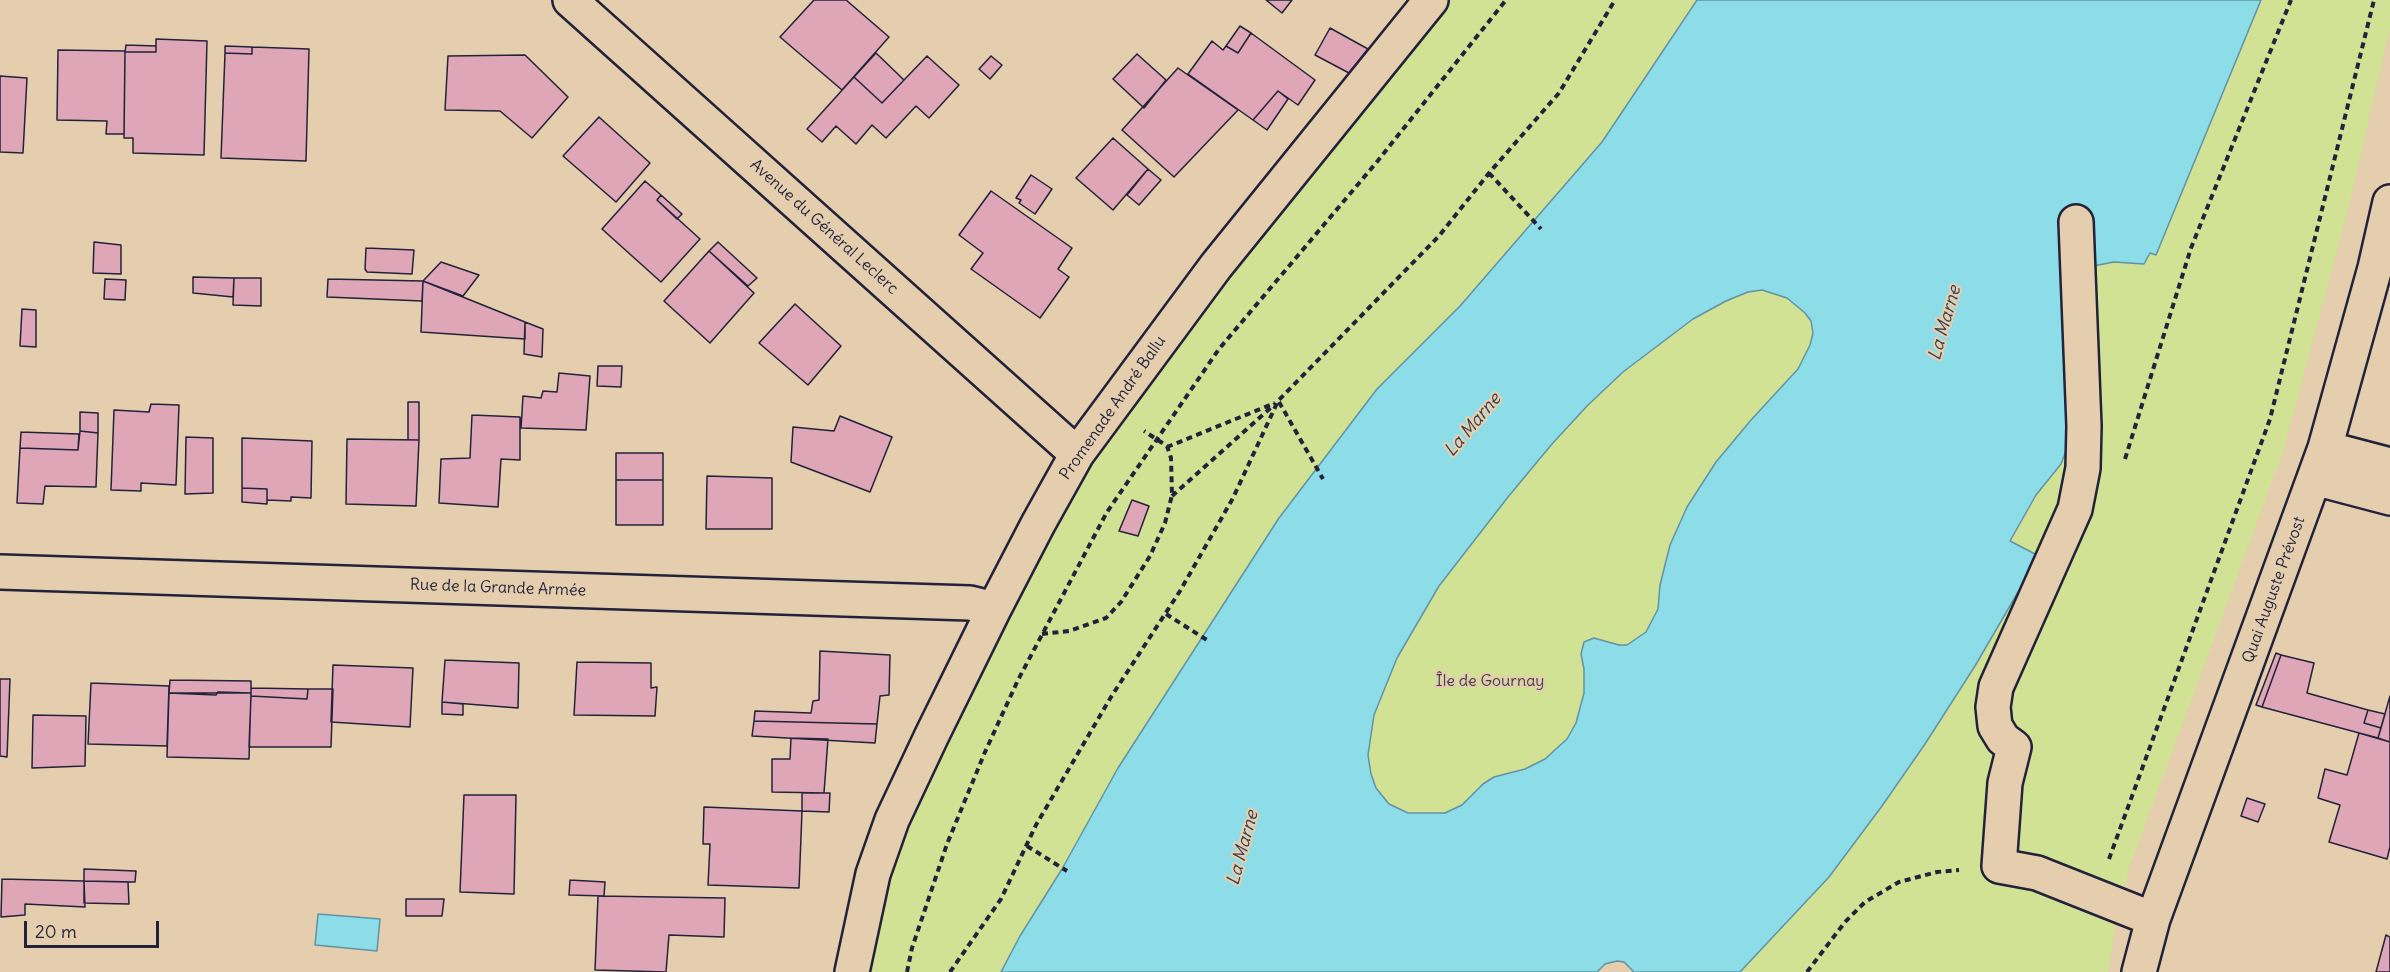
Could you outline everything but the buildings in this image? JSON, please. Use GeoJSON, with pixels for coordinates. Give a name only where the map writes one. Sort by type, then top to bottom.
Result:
{"type":"FeatureCollection","features":[{"type":"Feature","properties":{"kind":"street","name":"Avenue du Général Leclerc"},"geometry":{"type":"LineString","coordinates":[[570,0],[1077,454]]}},
{"type":"Feature","properties":{"kind":"street","name":"Promenade André Ballu"},"geometry":{"type":"LineString","coordinates":[[852,972],[873,874],[892,820],[994,609],[1077,454],[1216,266],[1431,0]]}},
{"type":"Feature","properties":{"kind":"street","name":"Quai Auguste Prévost"},"geometry":{"type":"LineString","coordinates":[[2139,972],[2153,919],[2320,463],[2375,268],[2390,202]]}},
{"type":"Feature","properties":{"kind":"street"},"geometry":{"type":"LineString","coordinates":[[2076,222],[2084,426],[2083,468],[2075,509],[1996,687],[1993,707],[1995,726],[2004,739],[2014,747],[2005,783],[1999,866],[2037,873],[2153,919]]}},
{"type":"Feature","properties":{"kind":"street"},"geometry":{"type":"LineString","coordinates":[[2320,463],[2390,465]]}},
{"type":"Feature","properties":{"kind":"street"},"geometry":{"type":"LineString","coordinates":[[2320,463],[2390,498]]}},
{"type":"Feature","properties":{"kind":"street","name":"Rue de la Grande Armée"},"geometry":{"type":"LineString","coordinates":[[0,572],[970,603],[994,609]]}},
{"type":"Feature","properties":{"kind":"path"},"geometry":{"type":"LineString","coordinates":[[907,972],[912,948],[947,844],[985,752],[1042,634],[1107,512],[1219,349],[1368,172],[1506,0]]}},
{"type":"Feature","properties":{"kind":"path"},"geometry":{"type":"LineString","coordinates":[[1172,496],[1278,401],[1439,236],[1559,93],[1615,0]]}},
{"type":"Feature","properties":{"kind":"path"},"geometry":{"type":"LineString","coordinates":[[2124,462],[2191,249],[2290,0]]}},
{"type":"Feature","properties":{"kind":"path"},"geometry":{"type":"LineString","coordinates":[[2096,897],[2270,419],[2374,0]]}},
{"type":"Feature","properties":{"kind":"path"},"geometry":{"type":"LineString","coordinates":[[1489,174],[1541,229]]}},
{"type":"Feature","properties":{"kind":"path"},"geometry":{"type":"LineString","coordinates":[[1167,447],[1278,401]]}},
{"type":"Feature","properties":{"kind":"path"},"geometry":{"type":"LineString","coordinates":[[1278,401],[1323,479]]}},
{"type":"Feature","properties":{"kind":"path"},"geometry":{"type":"LineString","coordinates":[[950,972],[1001,899],[1036,825],[1112,697],[1166,614],[1233,498],[1278,401]]}},
{"type":"Feature","properties":{"kind":"path"},"geometry":{"type":"LineString","coordinates":[[1042,634],[1070,631],[1106,618],[1121,602],[1150,556],[1165,523],[1172,496],[1171,458],[1167,447],[1155,440]]}},
{"type":"Feature","properties":{"kind":"path"},"geometry":{"type":"LineString","coordinates":[[1166,614],[1207,640]]}},
{"type":"Feature","properties":{"kind":"path"},"geometry":{"type":"LineString","coordinates":[[1027,846],[1067,871]]}},
{"type":"Feature","properties":{"kind":"path"},"geometry":{"type":"LineString","coordinates":[[1807,972],[1845,922],[1865,902],[1884,890],[1899,882],[1937,872],[1999,866]]}},
{"type":"Feature","properties":{"kind":"green space"},"geometry":{"type":"Polygon","coordinates":[[[1452,0],[1760,0],[1612,127],[1607,135],[1612,139],[1118,768],[1052,886],[1052,972],[866,972],[888,876],[917,800],[1016,597],[1095,456],[1215,288],[1272,227],[1361,109],[1452,0]]]}},
{"type":"Feature","properties":{"kind":"green space"},"geometry":{"type":"Polygon","coordinates":[[[2261,0],[2390,0],[2390,27],[2351,198],[2284,449],[2130,866],[2117,916],[2108,972],[1740,972],[1829,877],[1882,806],[1975,666],[2038,557],[2010,541],[2036,495],[2061,464],[2093,266],[2114,262],[2144,264],[2150,253],[2156,254],[2261,0]]]}},
{"type":"Feature","properties":{"kind":"green space","name":"Île de Gournay"},"geometry":{"type":"Polygon","coordinates":[[[1762,290],[1787,298],[1805,313],[1811,321],[1813,333],[1810,345],[1798,369],[1716,462],[1687,507],[1678,527],[1660,585],[1658,609],[1646,632],[1627,645],[1594,638],[1582,662],[1584,693],[1576,723],[1567,739],[1545,759],[1525,769],[1500,774],[1488,780],[1462,805],[1445,813],[1408,813],[1389,804],[1376,788],[1371,774],[1368,755],[1374,715],[1397,658],[1439,586],[1552,444],[1623,372],[1693,319],[1726,301],[1748,292],[1762,290]]]}},
{"type":"Feature","properties":{"kind":"water","name":"La Marne"},"geometry":{"type":"Polygon","coordinates":[[[1697,0],[2261,0],[2156,255],[2150,253],[2144,264],[2114,262],[2093,266],[2072,435],[2061,464],[2036,495],[2010,541],[2039,556],[1975,666],[1882,806],[1829,877],[1740,972],[1634,972],[1624,962],[1617,961],[1605,964],[1597,972],[1001,972],[1118,768],[1279,518],[1377,389],[1460,306],[1602,142],[1697,0]],[[1762,290],[1748,292],[1693,319],[1623,372],[1587,406],[1508,497],[1439,586],[1397,658],[1374,715],[1368,755],[1371,774],[1376,788],[1389,804],[1408,813],[1445,813],[1462,805],[1483,784],[1494,777],[1525,769],[1545,759],[1567,739],[1576,723],[1584,693],[1584,669],[1581,654],[1584,642],[1594,638],[1627,645],[1646,632],[1658,609],[1660,585],[1670,545],[1687,507],[1716,462],[1798,369],[1810,345],[1813,333],[1811,321],[1787,298],[1762,290]]]}},
{"type":"Feature","properties":{"kind":"water"},"geometry":{"type":"Polygon","coordinates":[[[318,914],[380,919],[377,951],[315,945],[318,914]]]}}]}
